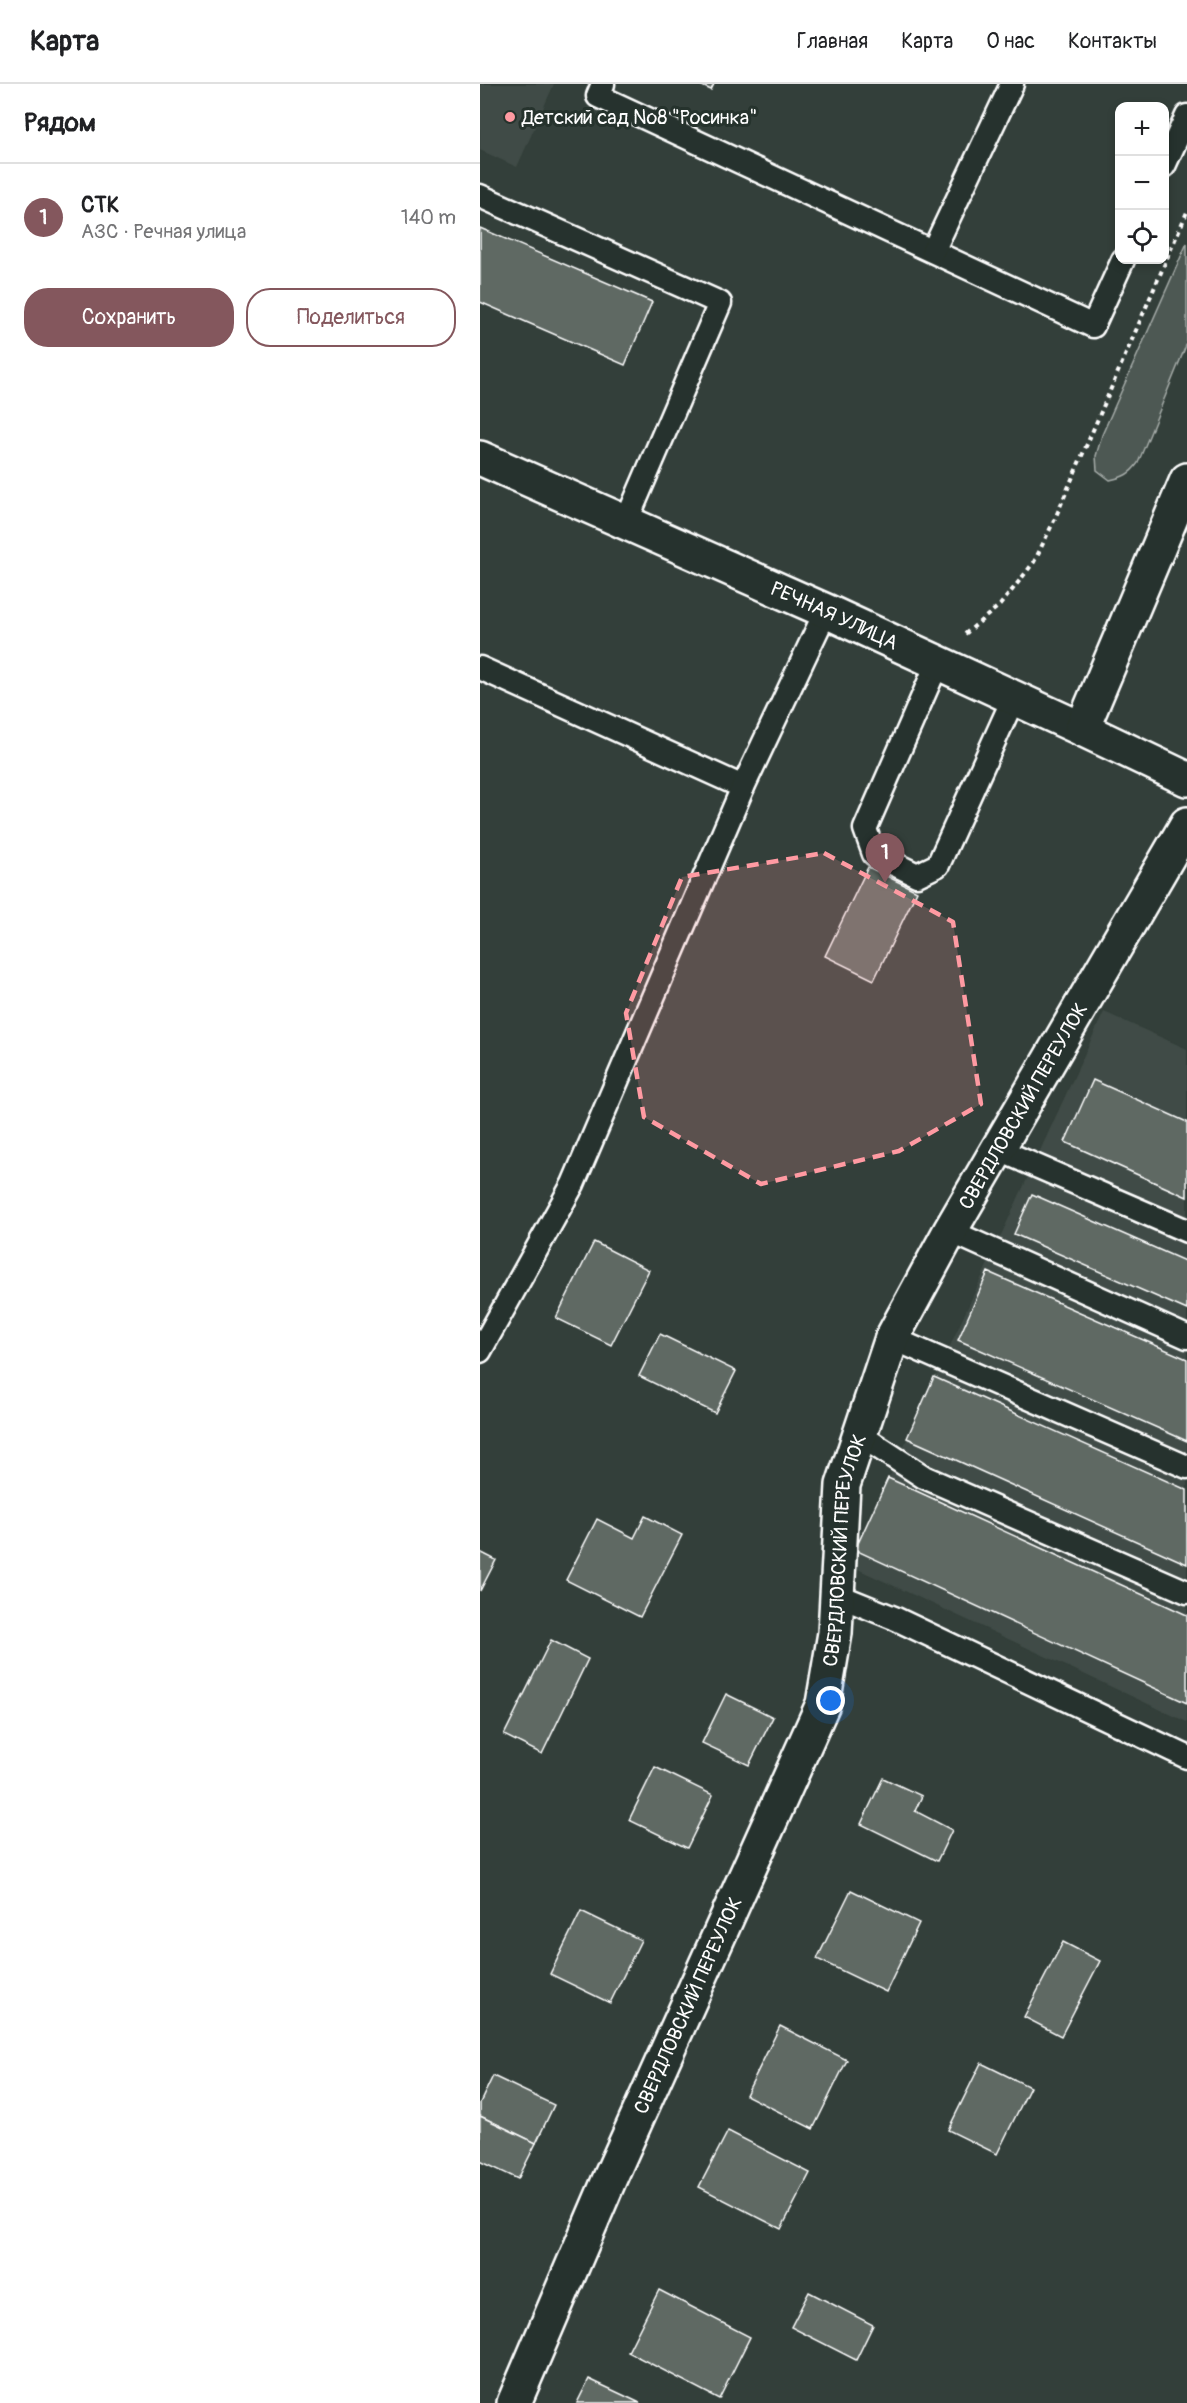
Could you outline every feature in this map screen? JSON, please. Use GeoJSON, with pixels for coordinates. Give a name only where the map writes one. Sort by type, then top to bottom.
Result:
{"type":"FeatureCollection","features":[{"type":"Feature","properties":{"kind":"street","name":"РЕЧНАЯ УЛИЦА"},"geometry":{"type":"LineString","coordinates":[[480,458],[826,611],[949,650],[1014,697],[1187,779]]}},
{"type":"Feature","properties":{"kind":"street"},"geometry":{"type":"LineString","coordinates":[[1082,729],[1180,518],[1187,480]]}},
{"type":"Feature","properties":{"kind":"street","name":"СВЕРДЛОВСКИЙ ПЕРЕУЛОК"},"geometry":{"type":"LineString","coordinates":[[514,2403],[610,2178],[823,1704],[835,1634],[843,1485],[892,1338],[997,1149],[1187,824]]}},
{"type":"Feature","properties":{"kind":"lane"},"geometry":{"type":"LineString","coordinates":[[603,84],[598,96],[1093,326],[1121,264]]}},
{"type":"Feature","properties":{"kind":"lane"},"geometry":{"type":"LineString","coordinates":[[933,251],[1012,84]]}},
{"type":"Feature","properties":{"kind":"lane"},"geometry":{"type":"LineString","coordinates":[[1169,156],[1187,116]]}},
{"type":"Feature","properties":{"kind":"lane"},"geometry":{"type":"LineString","coordinates":[[480,196],[720,303],[626,522]]}},
{"type":"Feature","properties":{"kind":"lane"},"geometry":{"type":"LineString","coordinates":[[480,1352],[573,1184],[743,787],[826,611]]}},
{"type":"Feature","properties":{"kind":"lane"},"geometry":{"type":"LineString","coordinates":[[949,650],[865,829],[874,854],[917,875],[938,865],[1014,697]]}},
{"type":"Feature","properties":{"kind":"lane"},"geometry":{"type":"LineString","coordinates":[[480,668],[743,787]]}},
{"type":"Feature","properties":{"kind":"lane"},"geometry":{"type":"LineString","coordinates":[[997,1149],[1187,1232]]}},
{"type":"Feature","properties":{"kind":"lane"},"geometry":{"type":"LineString","coordinates":[[950,1231],[1187,1337]]}},
{"type":"Feature","properties":{"kind":"lane"},"geometry":{"type":"LineString","coordinates":[[892,1338],[1187,1467]]}},
{"type":"Feature","properties":{"kind":"lane"},"geometry":{"type":"LineString","coordinates":[[860,1435],[924,1477],[1187,1592]]}},
{"type":"Feature","properties":{"kind":"lane"},"geometry":{"type":"LineString","coordinates":[[837,1595],[894,1618],[1187,1757]]}},
{"type":"Feature","properties":{"kind":"path"},"geometry":{"type":"LineString","coordinates":[[949,650],[1000,605],[1034,562],[1187,212]]}},
{"type":"Feature","properties":{"kind":"highlighted area"},"geometry":{"type":"Polygon","coordinates":[[[824,853],[953,922],[981,1104],[899,1151],[761,1184],[644,1117],[626,1013],[682,877],[824,853]]]}},
{"type":"Feature","properties":{"kind":"shaded area","name":"Детский сад №8 \"Росинка\""},"geometry":{"type":"Polygon","coordinates":[[[480,84],[554,84],[517,167],[480,150],[480,84]]]}},
{"type":"Feature","properties":{"kind":"shaded area"},"geometry":{"type":"Polygon","coordinates":[[[1187,243],[1187,343],[1138,463],[1126,475],[1110,480],[1097,470],[1096,456],[1102,435],[1187,243]]]}},
{"type":"Feature","properties":{"kind":"shaded area"},"geometry":{"type":"Polygon","coordinates":[[[1104,1012],[1187,1049],[1187,1722],[849,1565],[1104,1012]]]}},
{"type":"Feature","properties":{"kind":"building"},"geometry":{"type":"Polygon","coordinates":[[[698,84],[714,84],[711,90],[698,84]]]}},
{"type":"Feature","properties":{"kind":"building"},"geometry":{"type":"Polygon","coordinates":[[[480,228],[652,302],[625,365],[480,302],[480,228]]]}},
{"type":"Feature","properties":{"kind":"building"},"geometry":{"type":"Polygon","coordinates":[[[868,867],[917,891],[874,980],[825,956],[868,867]]]}},
{"type":"Feature","properties":{"kind":"building"},"geometry":{"type":"Polygon","coordinates":[[[1093,1080],[1187,1122],[1187,1197],[1065,1142],[1093,1080]]]}},
{"type":"Feature","properties":{"kind":"building"},"geometry":{"type":"Polygon","coordinates":[[[1032,1194],[1187,1262],[1187,1310],[1014,1234],[1032,1194]]]}},
{"type":"Feature","properties":{"kind":"building"},"geometry":{"type":"Polygon","coordinates":[[[594,1242],[649,1270],[611,1345],[556,1318],[594,1242]]]}},
{"type":"Feature","properties":{"kind":"building"},"geometry":{"type":"Polygon","coordinates":[[[988,1272],[1187,1359],[1187,1441],[958,1340],[988,1272]]]}},
{"type":"Feature","properties":{"kind":"building"},"geometry":{"type":"Polygon","coordinates":[[[660,1334],[736,1371],[715,1413],[639,1376],[660,1334]]]}},
{"type":"Feature","properties":{"kind":"building"},"geometry":{"type":"Polygon","coordinates":[[[934,1377],[1187,1490],[1187,1564],[907,1438],[934,1377]]]}},
{"type":"Feature","properties":{"kind":"building"},"geometry":{"type":"Polygon","coordinates":[[[888,1478],[1187,1615],[1187,1703],[855,1550],[888,1478]]]}},
{"type":"Feature","properties":{"kind":"building"},"geometry":{"type":"Polygon","coordinates":[[[645,1516],[682,1535],[640,1617],[566,1580],[597,1519],[634,1538],[645,1516]]]}},
{"type":"Feature","properties":{"kind":"building"},"geometry":{"type":"Polygon","coordinates":[[[480,1552],[496,1560],[480,1591],[480,1552]]]}},
{"type":"Feature","properties":{"kind":"building"},"geometry":{"type":"Polygon","coordinates":[[[551,1640],[588,1659],[542,1754],[504,1735],[551,1640]]]}},
{"type":"Feature","properties":{"kind":"building"},"geometry":{"type":"Polygon","coordinates":[[[726,1694],[773,1717],[749,1765],[702,1743],[726,1694]]]}},
{"type":"Feature","properties":{"kind":"building"},"geometry":{"type":"Polygon","coordinates":[[[655,1767],[713,1795],[687,1848],[629,1820],[655,1767]]]}},
{"type":"Feature","properties":{"kind":"building"},"geometry":{"type":"Polygon","coordinates":[[[883,1778],[922,1796],[915,1811],[952,1830],[937,1861],[861,1824],[883,1778]]]}},
{"type":"Feature","properties":{"kind":"building"},"geometry":{"type":"Polygon","coordinates":[[[851,1890],[919,1923],[886,1992],[817,1959],[851,1890]]]}},
{"type":"Feature","properties":{"kind":"building"},"geometry":{"type":"Polygon","coordinates":[[[581,1911],[641,1940],[610,2003],[550,1974],[581,1911]]]}},
{"type":"Feature","properties":{"kind":"building"},"geometry":{"type":"Polygon","coordinates":[[[1063,1942],[1100,1961],[1061,2036],[1024,2017],[1063,1942]]]}},
{"type":"Feature","properties":{"kind":"building"},"geometry":{"type":"Polygon","coordinates":[[[780,2026],[847,2060],[813,2129],[746,2095],[780,2026]]]}},
{"type":"Feature","properties":{"kind":"building"},"geometry":{"type":"Polygon","coordinates":[[[981,2063],[1030,2087],[997,2154],[948,2130],[981,2063]]]}},
{"type":"Feature","properties":{"kind":"building"},"geometry":{"type":"Polygon","coordinates":[[[493,2076],[554,2105],[536,2143],[480,2116],[480,2103],[493,2076]]]}},
{"type":"Feature","properties":{"kind":"building"},"geometry":{"type":"Polygon","coordinates":[[[480,2116],[536,2143],[518,2179],[480,2161],[480,2116]]]}},
{"type":"Feature","properties":{"kind":"building"},"geometry":{"type":"Polygon","coordinates":[[[728,2131],[810,2173],[781,2229],[699,2187],[728,2131]]]}},
{"type":"Feature","properties":{"kind":"building"},"geometry":{"type":"Polygon","coordinates":[[[659,2290],[750,2337],[719,2399],[628,2352],[659,2290]]]}},
{"type":"Feature","properties":{"kind":"building"},"geometry":{"type":"Polygon","coordinates":[[[809,2292],[873,2325],[856,2360],[791,2327],[809,2292]]]}},
{"type":"Feature","properties":{"kind":"building"},"geometry":{"type":"Polygon","coordinates":[[[589,2379],[640,2403],[577,2403],[589,2379]]]}},
{"type":"Feature","properties":{"kind":"place","name":"Детский сад №8 \"Росинка\""},"geometry":{"type":"Point","coordinates":[510,117]}},
{"type":"Feature","properties":{"kind":"place","name":"СТК"},"geometry":{"type":"Point","coordinates":[885,883]}}]}
